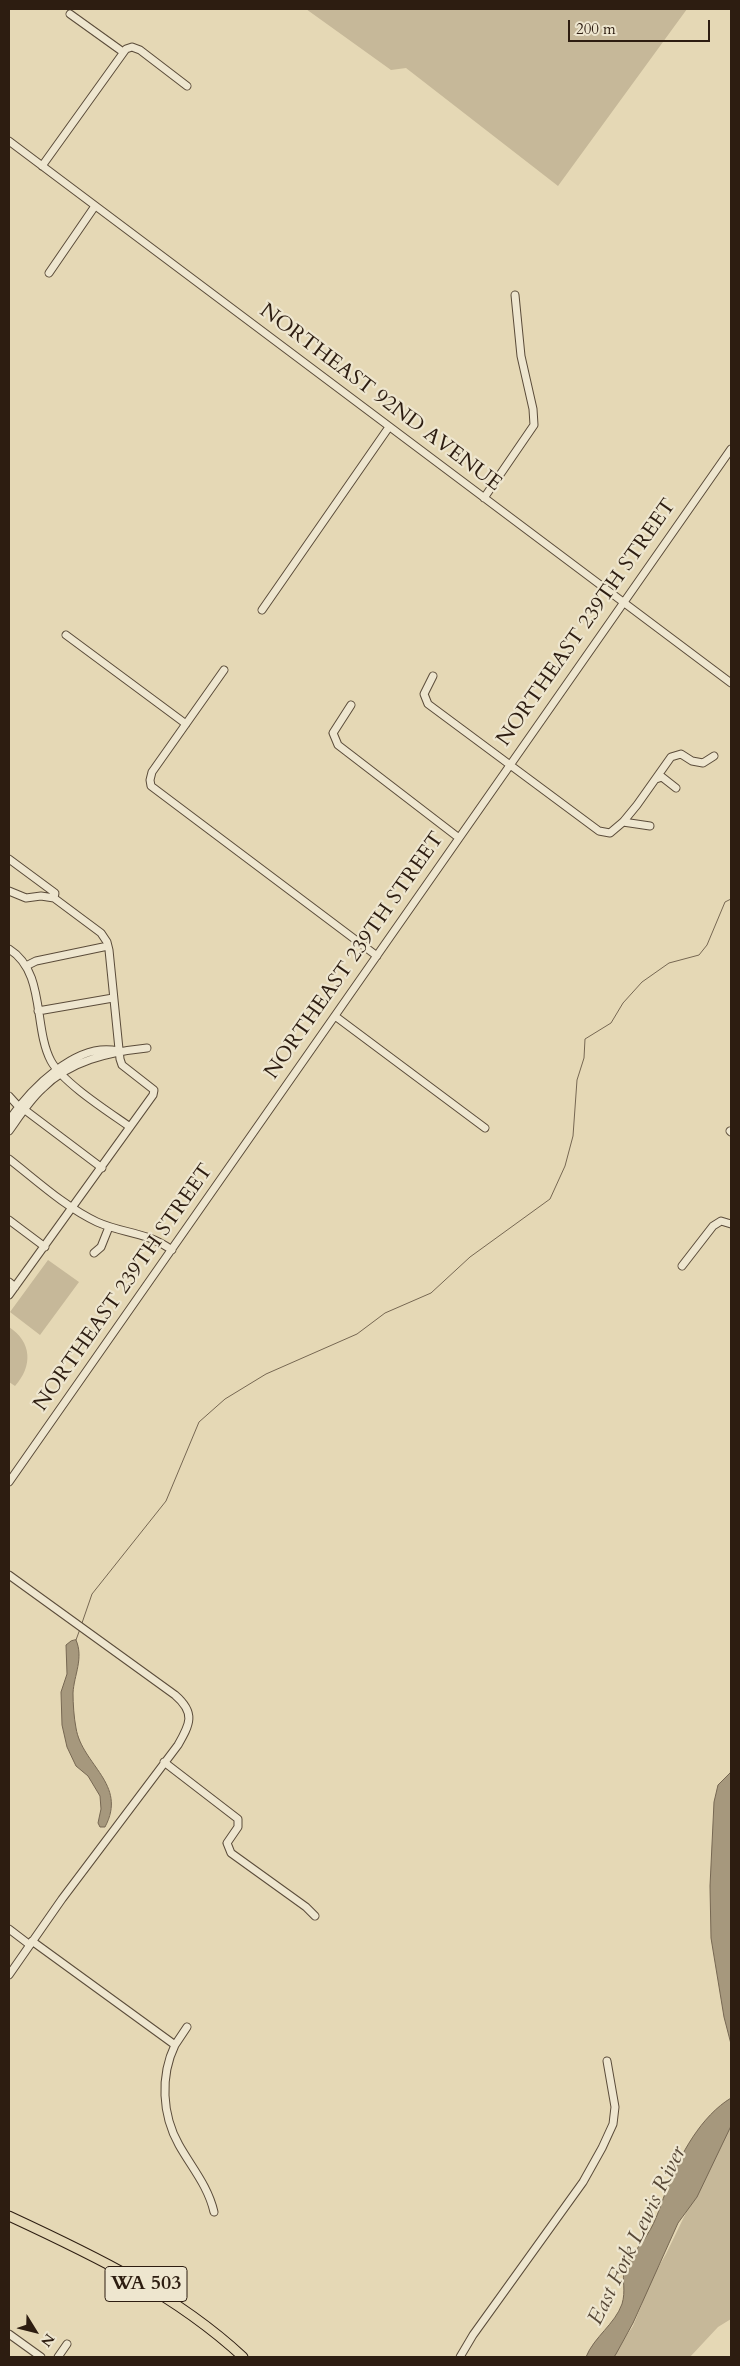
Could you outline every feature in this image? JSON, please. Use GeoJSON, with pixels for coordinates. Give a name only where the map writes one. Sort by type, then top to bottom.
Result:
{"type":"FeatureCollection","features":[{"type":"Feature","properties":{"kind":"main road","name":"WA 503"},"geometry":{"type":"LineString","coordinates":[[9,2216],[98,2258],[141,2281],[204,2324],[243,2357]]}},
{"type":"Feature","properties":{"kind":"street"},"geometry":{"type":"LineString","coordinates":[[70,14],[123,52]]}},
{"type":"Feature","properties":{"kind":"street"},"geometry":{"type":"LineString","coordinates":[[42,166],[123,52],[134,48],[140,50],[187,86]]}},
{"type":"Feature","properties":{"kind":"street","name":"NORTHEAST 92ND AVENUE"},"geometry":{"type":"LineString","coordinates":[[9,141],[731,683]]}},
{"type":"Feature","properties":{"kind":"street"},"geometry":{"type":"LineString","coordinates":[[48,273],[95,206]]}},
{"type":"Feature","properties":{"kind":"street"},"geometry":{"type":"LineString","coordinates":[[484,498],[534,425],[533,409],[522,364],[515,295]]}},
{"type":"Feature","properties":{"kind":"street"},"geometry":{"type":"LineString","coordinates":[[262,610],[389,426]]}},
{"type":"Feature","properties":{"kind":"street","name":"NORTHEAST 239TH STREET"},"geometry":{"type":"LineString","coordinates":[[9,1482],[731,449]]}},
{"type":"Feature","properties":{"kind":"street"},"geometry":{"type":"LineString","coordinates":[[66,635],[186,724]]}},
{"type":"Feature","properties":{"kind":"street"},"geometry":{"type":"LineString","coordinates":[[224,670],[152,772],[150,781],[155,790],[377,956]]}},
{"type":"Feature","properties":{"kind":"street"},"geometry":{"type":"LineString","coordinates":[[433,676],[424,694],[428,704],[599,831],[610,833],[623,822],[668,760],[675,755],[681,754],[703,763],[714,756]]}},
{"type":"Feature","properties":{"kind":"street"},"geometry":{"type":"LineString","coordinates":[[351,705],[333,733],[338,745],[459,838]]}},
{"type":"Feature","properties":{"kind":"street"},"geometry":{"type":"LineString","coordinates":[[656,779],[662,777],[676,788]]}},
{"type":"Feature","properties":{"kind":"street"},"geometry":{"type":"LineString","coordinates":[[623,822],[650,826]]}},
{"type":"Feature","properties":{"kind":"street"},"geometry":{"type":"LineString","coordinates":[[9,859],[55,893],[54,898]]}},
{"type":"Feature","properties":{"kind":"street"},"geometry":{"type":"LineString","coordinates":[[9,891],[26,898],[41,896],[54,898],[99,931],[105,938],[108,946],[118,1051],[122,1065],[154,1090],[102,1168],[45,1247],[12,1285],[9,1296]]}},
{"type":"Feature","properties":{"kind":"street"},"geometry":{"type":"LineString","coordinates":[[26,966],[36,961],[108,946]]}},
{"type":"Feature","properties":{"kind":"street"},"geometry":{"type":"LineString","coordinates":[[9,948],[26,966],[33,986],[46,1050],[59,1071],[130,1127]]}},
{"type":"Feature","properties":{"kind":"street"},"geometry":{"type":"LineString","coordinates":[[38,1011],[113,998]]}},
{"type":"Feature","properties":{"kind":"street"},"geometry":{"type":"LineString","coordinates":[[335,1016],[485,1128]]}},
{"type":"Feature","properties":{"kind":"street"},"geometry":{"type":"LineString","coordinates":[[9,1131],[37,1085],[59,1071],[93,1053],[110,1049],[118,1051],[147,1048]]}},
{"type":"Feature","properties":{"kind":"street"},"geometry":{"type":"LineString","coordinates":[[9,1096],[22,1108],[102,1168]]}},
{"type":"Feature","properties":{"kind":"street"},"geometry":{"type":"LineString","coordinates":[[9,1120],[22,1108]]}},
{"type":"Feature","properties":{"kind":"street"},"geometry":{"type":"LineString","coordinates":[[9,1159],[73,1208],[109,1227],[148,1236],[172,1250]]}},
{"type":"Feature","properties":{"kind":"street"},"geometry":{"type":"LineString","coordinates":[[9,1220],[45,1247]]}},
{"type":"Feature","properties":{"kind":"street"},"geometry":{"type":"LineString","coordinates":[[682,1266],[713,1226],[721,1221],[731,1224]]}},
{"type":"Feature","properties":{"kind":"street"},"geometry":{"type":"LineString","coordinates":[[94,1252],[101,1246],[109,1227]]}},
{"type":"Feature","properties":{"kind":"street"},"geometry":{"type":"LineString","coordinates":[[9,1575],[176,1695],[188,1710],[188,1726],[164,1762],[9,1975]]}},
{"type":"Feature","properties":{"kind":"street"},"geometry":{"type":"LineString","coordinates":[[164,1762],[238,1819],[238,1827],[227,1843],[231,1853],[306,1907],[315,1916]]}},
{"type":"Feature","properties":{"kind":"street"},"geometry":{"type":"LineString","coordinates":[[9,1929],[175,2045]]}},
{"type":"Feature","properties":{"kind":"street"},"geometry":{"type":"LineString","coordinates":[[187,2027],[175,2045],[165,2087],[168,2119],[179,2144],[207,2189],[214,2212]]}},
{"type":"Feature","properties":{"kind":"street"},"geometry":{"type":"LineString","coordinates":[[460,2357],[473,2335],[583,2182],[602,2148],[613,2124],[615,2107],[607,2061]]}},
{"type":"Feature","properties":{"kind":"street"},"geometry":{"type":"LineString","coordinates":[[9,2334],[41,2357]]}},
{"type":"Feature","properties":{"kind":"street"},"geometry":{"type":"LineString","coordinates":[[58,2357],[67,2344]]}},
{"type":"Feature","properties":{"kind":"shaded area"},"geometry":{"type":"Polygon","coordinates":[[[306,9],[687,9],[558,186],[406,68],[391,70],[306,9]]]}},
{"type":"Feature","properties":{"kind":"shaded area"},"geometry":{"type":"Polygon","coordinates":[[[48,1260],[79,1282],[40,1335],[10,1312],[48,1260]]]}},
{"type":"Feature","properties":{"kind":"shaded area"},"geometry":{"type":"Polygon","coordinates":[[[9,1327],[22,1340],[26,1347],[27,1355],[25,1370],[15,1386],[9,1382],[9,1327]]]}},
{"type":"Feature","properties":{"kind":"shaded area"},"geometry":{"type":"Polygon","coordinates":[[[76,1640],[79,1653],[73,1693],[75,1724],[86,1753],[108,1787],[111,1799],[111,1812],[105,1827],[100,1827],[98,1823],[101,1809],[100,1796],[88,1776],[76,1766],[67,1747],[62,1725],[61,1692],[67,1674],[66,1645],[76,1640]]]}},
{"type":"Feature","properties":{"kind":"shaded area"},"geometry":{"type":"Polygon","coordinates":[[[731,1768],[731,2044],[724,2017],[711,1938],[710,1886],[714,1802],[718,1785],[730,1773],[731,1768]]]}},
{"type":"Feature","properties":{"kind":"shaded area"},"geometry":{"type":"Polygon","coordinates":[[[731,2098],[731,2126],[697,2197],[678,2223],[633,2323],[616,2354],[614,2357],[586,2357],[594,2343],[619,2311],[623,2299],[624,2270],[626,2265],[654,2223],[685,2149],[710,2115],[731,2098]]]}},
{"type":"Feature","properties":{"kind":"shaded area"},"geometry":{"type":"Polygon","coordinates":[[[731,2120],[731,2319],[718,2327],[690,2357],[612,2357],[633,2326],[642,2304],[644,2292],[666,2254],[731,2120]]]}},
{"type":"Feature","properties":{"kind":"waterway"},"geometry":{"type":"LineString","coordinates":[[82,1623],[92,1594],[166,1501],[199,1422],[225,1399],[266,1374],[357,1334],[385,1313],[431,1293],[470,1257],[550,1199],[565,1166],[573,1136],[577,1080],[584,1058],[585,1039],[611,1023],[623,1003],[642,982],[669,963],[699,955],[707,945],[725,902],[731,899]]}},
{"type":"Feature","properties":{"kind":"waterway"},"geometry":{"type":"LineString","coordinates":[[76,1640],[80,1629]]}},
{"type":"Feature","properties":{"kind":"water label","name":"East Fork Lewis River"},"geometry":{"type":"Point","coordinates":[638,2236]}}]}
